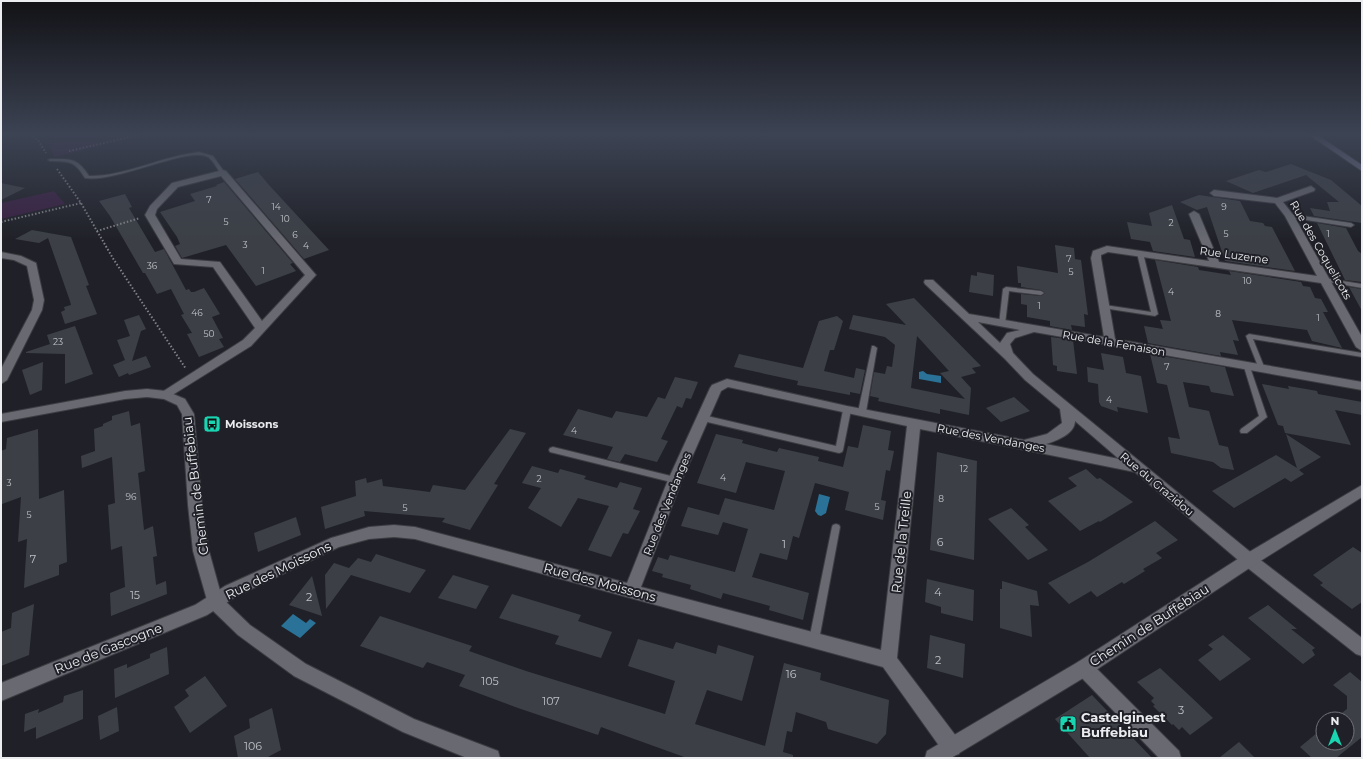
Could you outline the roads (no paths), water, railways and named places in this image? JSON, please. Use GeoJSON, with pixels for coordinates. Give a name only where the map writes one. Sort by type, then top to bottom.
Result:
{"type":"FeatureCollection","features":[{"type":"Feature","properties":{"kind":"street"},"geometry":{"type":"LineString","coordinates":[[166,395],[247,343],[311,276],[223,173],[175,185],[153,208],[150,215],[178,262],[216,264],[261,328]]}},
{"type":"Feature","properties":{"kind":"street"},"geometry":{"type":"LineString","coordinates":[[1278,201],[1311,189]]}},
{"type":"Feature","properties":{"kind":"street","name":"Rue des Coquelicots"},"geometry":{"type":"LineString","coordinates":[[1214,193],[1278,201],[1289,216],[1362,347]]}},
{"type":"Feature","properties":{"kind":"street"},"geometry":{"type":"LineString","coordinates":[[1194,214],[1215,264]]}},
{"type":"Feature","properties":{"kind":"street","name":"Rue Luzerne"},"geometry":{"type":"LineString","coordinates":[[1110,342],[1096,253],[1107,249],[1324,280]]}},
{"type":"Feature","properties":{"kind":"street"},"geometry":{"type":"LineString","coordinates":[[1,255],[14,256],[25,260],[32,265],[39,300],[37,310],[1,380]]}},
{"type":"Feature","properties":{"kind":"street","name":"Rue du Grazidou"},"geometry":{"type":"LineString","coordinates":[[929,282],[1010,359],[1135,467],[1249,560],[1362,648]]}},
{"type":"Feature","properties":{"kind":"street","name":"Rue de la Fenaison"},"geometry":{"type":"LineString","coordinates":[[966,317],[1362,386]]}},
{"type":"Feature","properties":{"kind":"street"},"geometry":{"type":"LineString","coordinates":[[1010,359],[1004,348],[1004,342],[1009,337],[1027,331],[1040,330]]}},
{"type":"Feature","properties":{"kind":"street","name":"Rue des Vendanges"},"geometry":{"type":"LineString","coordinates":[[632,591],[675,480],[716,388],[726,383],[848,410],[1135,467]]}},
{"type":"Feature","properties":{"kind":"street","name":"Chemin de Buffebiau"},"geometry":{"type":"LineString","coordinates":[[1,418],[125,395],[147,393],[166,395],[181,402],[188,414],[195,505],[201,551],[215,602]]}},
{"type":"Feature","properties":{"kind":"street"},"geometry":{"type":"LineString","coordinates":[[1018,444],[1038,442],[1064,430],[1069,424],[1066,407]]}},
{"type":"Feature","properties":{"kind":"street","name":"Rue de la Treille"},"geometry":{"type":"LineString","coordinates":[[888,660],[914,423]]}},
{"type":"Feature","properties":{"kind":"street","name":"Chemin de Buffebiau"},"geometry":{"type":"LineString","coordinates":[[934,758],[1084,668],[1249,560],[1362,490]]}},
{"type":"Feature","properties":{"kind":"street","name":"Rue des Moissons"},"geometry":{"type":"LineString","coordinates":[[215,602],[232,591],[336,542],[369,533],[394,531],[414,533],[888,660]]}},
{"type":"Feature","properties":{"kind":"street"},"geometry":{"type":"LineString","coordinates":[[215,602],[244,630],[300,670],[409,726],[491,758]]}},
{"type":"Feature","properties":{"kind":"street","name":"Rue de Gascogne"},"geometry":{"type":"LineString","coordinates":[[1,692],[201,610],[215,602]]}},
{"type":"Feature","properties":{"kind":"street"},"geometry":{"type":"LineString","coordinates":[[888,660],[952,747]]}},
{"type":"Feature","properties":{"kind":"street"},"geometry":{"type":"LineString","coordinates":[[1084,668],[1172,758]]}},
{"type":"Feature","properties":{"kind":"lane"},"geometry":{"type":"LineString","coordinates":[[83,169],[87,177],[94,178],[136,169]]}},
{"type":"Feature","properties":{"kind":"lane"},"geometry":{"type":"LineString","coordinates":[[220,169],[223,173]]}},
{"type":"Feature","properties":{"kind":"lane"},"geometry":{"type":"LineString","coordinates":[[1289,216],[1351,225]]}},
{"type":"Feature","properties":{"kind":"lane"},"geometry":{"type":"LineString","coordinates":[[1105,307],[1155,314],[1140,253]]}},
{"type":"Feature","properties":{"kind":"lane"},"geometry":{"type":"LineString","coordinates":[[1324,280],[1362,286]]}},
{"type":"Feature","properties":{"kind":"lane"},"geometry":{"type":"LineString","coordinates":[[1002,324],[1006,289],[1041,293]]}},
{"type":"Feature","properties":{"kind":"lane"},"geometry":{"type":"LineString","coordinates":[[1262,369],[1249,336],[1362,355]]}},
{"type":"Feature","properties":{"kind":"lane"},"geometry":{"type":"LineString","coordinates":[[862,412],[874,348]]}},
{"type":"Feature","properties":{"kind":"lane"},"geometry":{"type":"LineString","coordinates":[[1244,430],[1263,417],[1247,367]]}},
{"type":"Feature","properties":{"kind":"lane"},"geometry":{"type":"LineString","coordinates":[[703,418],[839,450],[848,410]]}},
{"type":"Feature","properties":{"kind":"lane"},"geometry":{"type":"LineString","coordinates":[[553,450],[675,480]]}},
{"type":"Feature","properties":{"kind":"lane"},"geometry":{"type":"LineString","coordinates":[[814,640],[836,527]]}},
{"type":"Feature","properties":{"kind":"water"},"geometry":{"type":"Polygon","coordinates":[[[923,371],[927,374],[941,376],[941,383],[919,379],[919,372],[923,371]]]}},
{"type":"Feature","properties":{"kind":"water"},"geometry":{"type":"Polygon","coordinates":[[[819,494],[830,497],[826,513],[821,516],[815,511],[819,494]]]}},
{"type":"Feature","properties":{"kind":"water"},"geometry":{"type":"Polygon","coordinates":[[[293,614],[306,623],[310,619],[316,623],[300,638],[281,626],[293,614]]]}},
{"type":"Feature","properties":{"kind":"place","name":"Moissons"},"geometry":{"type":"Point","coordinates":[212,424]}},
{"type":"Feature","properties":{"kind":"place","name":"Castelginest Buffebiau"},"geometry":{"type":"Point","coordinates":[1068,724]}}]}
